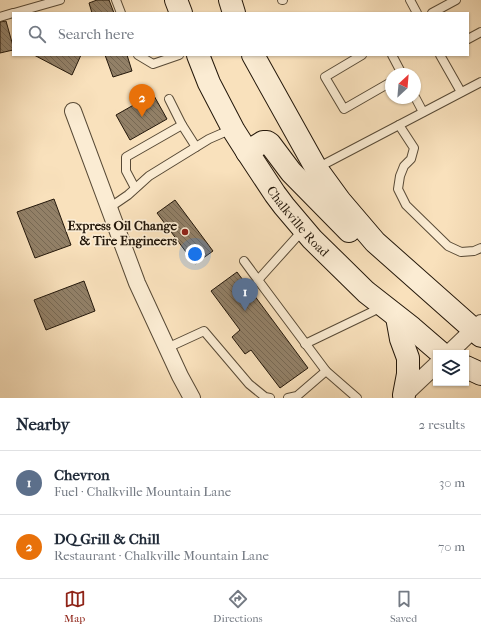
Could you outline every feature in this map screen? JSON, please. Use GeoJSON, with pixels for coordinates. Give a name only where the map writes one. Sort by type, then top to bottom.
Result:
{"type":"FeatureCollection","features":[{"type":"Feature","properties":{"kind":"main road"},"geometry":{"type":"LineString","coordinates":[[176,0],[181,12]]}},
{"type":"Feature","properties":{"kind":"main road"},"geometry":{"type":"LineString","coordinates":[[230,0],[234,12]]}},
{"type":"Feature","properties":{"kind":"main road","name":"Chalkville Road"},"geometry":{"type":"LineString","coordinates":[[198,56],[233,129],[275,194],[303,230],[366,292],[438,350]]}},
{"type":"Feature","properties":{"kind":"main road"},"geometry":{"type":"LineString","coordinates":[[254,56],[316,168],[340,201],[375,242],[478,330]]}},
{"type":"Feature","properties":{"kind":"main road"},"geometry":{"type":"LineString","coordinates":[[247,152],[263,142],[270,144],[291,172],[363,246],[390,255]]}},
{"type":"Feature","properties":{"kind":"main road"},"geometry":{"type":"LineString","coordinates":[[391,312],[408,358],[408,374],[403,396]]}},
{"type":"Feature","properties":{"kind":"main road"},"geometry":{"type":"LineString","coordinates":[[469,368],[481,374]]}},
{"type":"Feature","properties":{"kind":"street"},"geometry":{"type":"LineString","coordinates":[[73,111],[137,282],[180,376],[192,398]]}},
{"type":"Feature","properties":{"kind":"street"},"geometry":{"type":"LineString","coordinates":[[453,350],[478,330]]}},
{"type":"Feature","properties":{"kind":"street"},"geometry":{"type":"LineString","coordinates":[[403,396],[433,368]]}},
{"type":"Feature","properties":{"kind":"lane"},"geometry":{"type":"LineString","coordinates":[[16,12],[38,3],[60,0]]}},
{"type":"Feature","properties":{"kind":"lane"},"geometry":{"type":"LineString","coordinates":[[116,0],[121,12]]}},
{"type":"Feature","properties":{"kind":"lane"},"geometry":{"type":"LineString","coordinates":[[410,0],[416,12]]}},
{"type":"Feature","properties":{"kind":"lane"},"geometry":{"type":"LineString","coordinates":[[434,12],[456,0]]}},
{"type":"Feature","properties":{"kind":"lane"},"geometry":{"type":"LineString","coordinates":[[0,17],[12,14]]}},
{"type":"Feature","properties":{"kind":"lane"},"geometry":{"type":"LineString","coordinates":[[469,38],[481,32]]}},
{"type":"Feature","properties":{"kind":"lane"},"geometry":{"type":"LineString","coordinates":[[140,56],[153,64],[176,56]]}},
{"type":"Feature","properties":{"kind":"lane"},"geometry":{"type":"LineString","coordinates":[[360,56],[325,77],[344,109],[385,85]]}},
{"type":"Feature","properties":{"kind":"lane"},"geometry":{"type":"LineString","coordinates":[[393,56],[399,68]]}},
{"type":"Feature","properties":{"kind":"lane"},"geometry":{"type":"LineString","coordinates":[[442,56],[461,92]]}},
{"type":"Feature","properties":{"kind":"lane"},"geometry":{"type":"LineString","coordinates":[[316,168],[481,82]]}},
{"type":"Feature","properties":{"kind":"lane"},"geometry":{"type":"LineString","coordinates":[[169,99],[196,147]]}},
{"type":"Feature","properties":{"kind":"lane"},"geometry":{"type":"LineString","coordinates":[[419,104],[423,112]]}},
{"type":"Feature","properties":{"kind":"lane"},"geometry":{"type":"LineString","coordinates":[[135,188],[126,171],[126,157],[182,124]]}},
{"type":"Feature","properties":{"kind":"lane"},"geometry":{"type":"LineString","coordinates":[[399,125],[414,148],[412,159],[404,166],[400,176],[398,189],[406,205],[448,246],[461,252],[474,251],[481,248]]}},
{"type":"Feature","properties":{"kind":"lane"},"geometry":{"type":"LineString","coordinates":[[110,208],[128,195],[149,176],[209,139],[233,129]]}},
{"type":"Feature","properties":{"kind":"lane"},"geometry":{"type":"LineString","coordinates":[[258,280],[303,230]]}},
{"type":"Feature","properties":{"kind":"lane"},"geometry":{"type":"LineString","coordinates":[[244,261],[326,371],[357,398]]}},
{"type":"Feature","properties":{"kind":"lane"},"geometry":{"type":"LineString","coordinates":[[305,344],[391,312]]}},
{"type":"Feature","properties":{"kind":"lane"},"geometry":{"type":"LineString","coordinates":[[167,348],[204,331],[249,384],[265,397],[270,398]]}},
{"type":"Feature","properties":{"kind":"lane"},"geometry":{"type":"LineString","coordinates":[[288,398],[297,396],[326,371]]}},
{"type":"Feature","properties":{"kind":"building"},"geometry":{"type":"Polygon","coordinates":[[[97,0],[109,0],[114,12],[92,12],[89,3],[97,0]]]}},
{"type":"Feature","properties":{"kind":"building"},"geometry":{"type":"Polygon","coordinates":[[[6,21],[12,42],[12,50],[0,53],[0,22],[6,21]]]}},
{"type":"Feature","properties":{"kind":"building"},"geometry":{"type":"Polygon","coordinates":[[[36,56],[81,56],[72,75],[36,56]]]}},
{"type":"Feature","properties":{"kind":"building"},"geometry":{"type":"Polygon","coordinates":[[[105,56],[127,56],[132,71],[113,77],[105,56]]]}},
{"type":"Feature","properties":{"kind":"building"},"geometry":{"type":"Polygon","coordinates":[[[153,94],[167,119],[130,140],[116,115],[153,94]]]}},
{"type":"Feature","properties":{"kind":"building"},"geometry":{"type":"Polygon","coordinates":[[[54,199],[71,245],[35,258],[17,212],[54,199]]]}},
{"type":"Feature","properties":{"kind":"building","name":"Express Oil Change & Tire Engineers"},"geometry":{"type":"Polygon","coordinates":[[[175,200],[213,251],[195,264],[157,213],[175,200]]]}},
{"type":"Feature","properties":{"kind":"building"},"geometry":{"type":"Polygon","coordinates":[[[237,272],[308,368],[280,388],[251,350],[245,354],[232,337],[240,330],[211,291],[237,272]]]}},
{"type":"Feature","properties":{"kind":"building"},"geometry":{"type":"Polygon","coordinates":[[[84,281],[95,311],[46,330],[34,300],[84,281]]]}},
{"type":"Feature","properties":{"kind":"place","name":"DQ Grill & Chill"},"geometry":{"type":"Point","coordinates":[142,117]}},
{"type":"Feature","properties":{"kind":"place","name":"Express Oil Change & Tire Engineers"},"geometry":{"type":"Point","coordinates":[185,232]}},
{"type":"Feature","properties":{"kind":"place","name":"Chevron"},"geometry":{"type":"Point","coordinates":[245,311]}}]}
